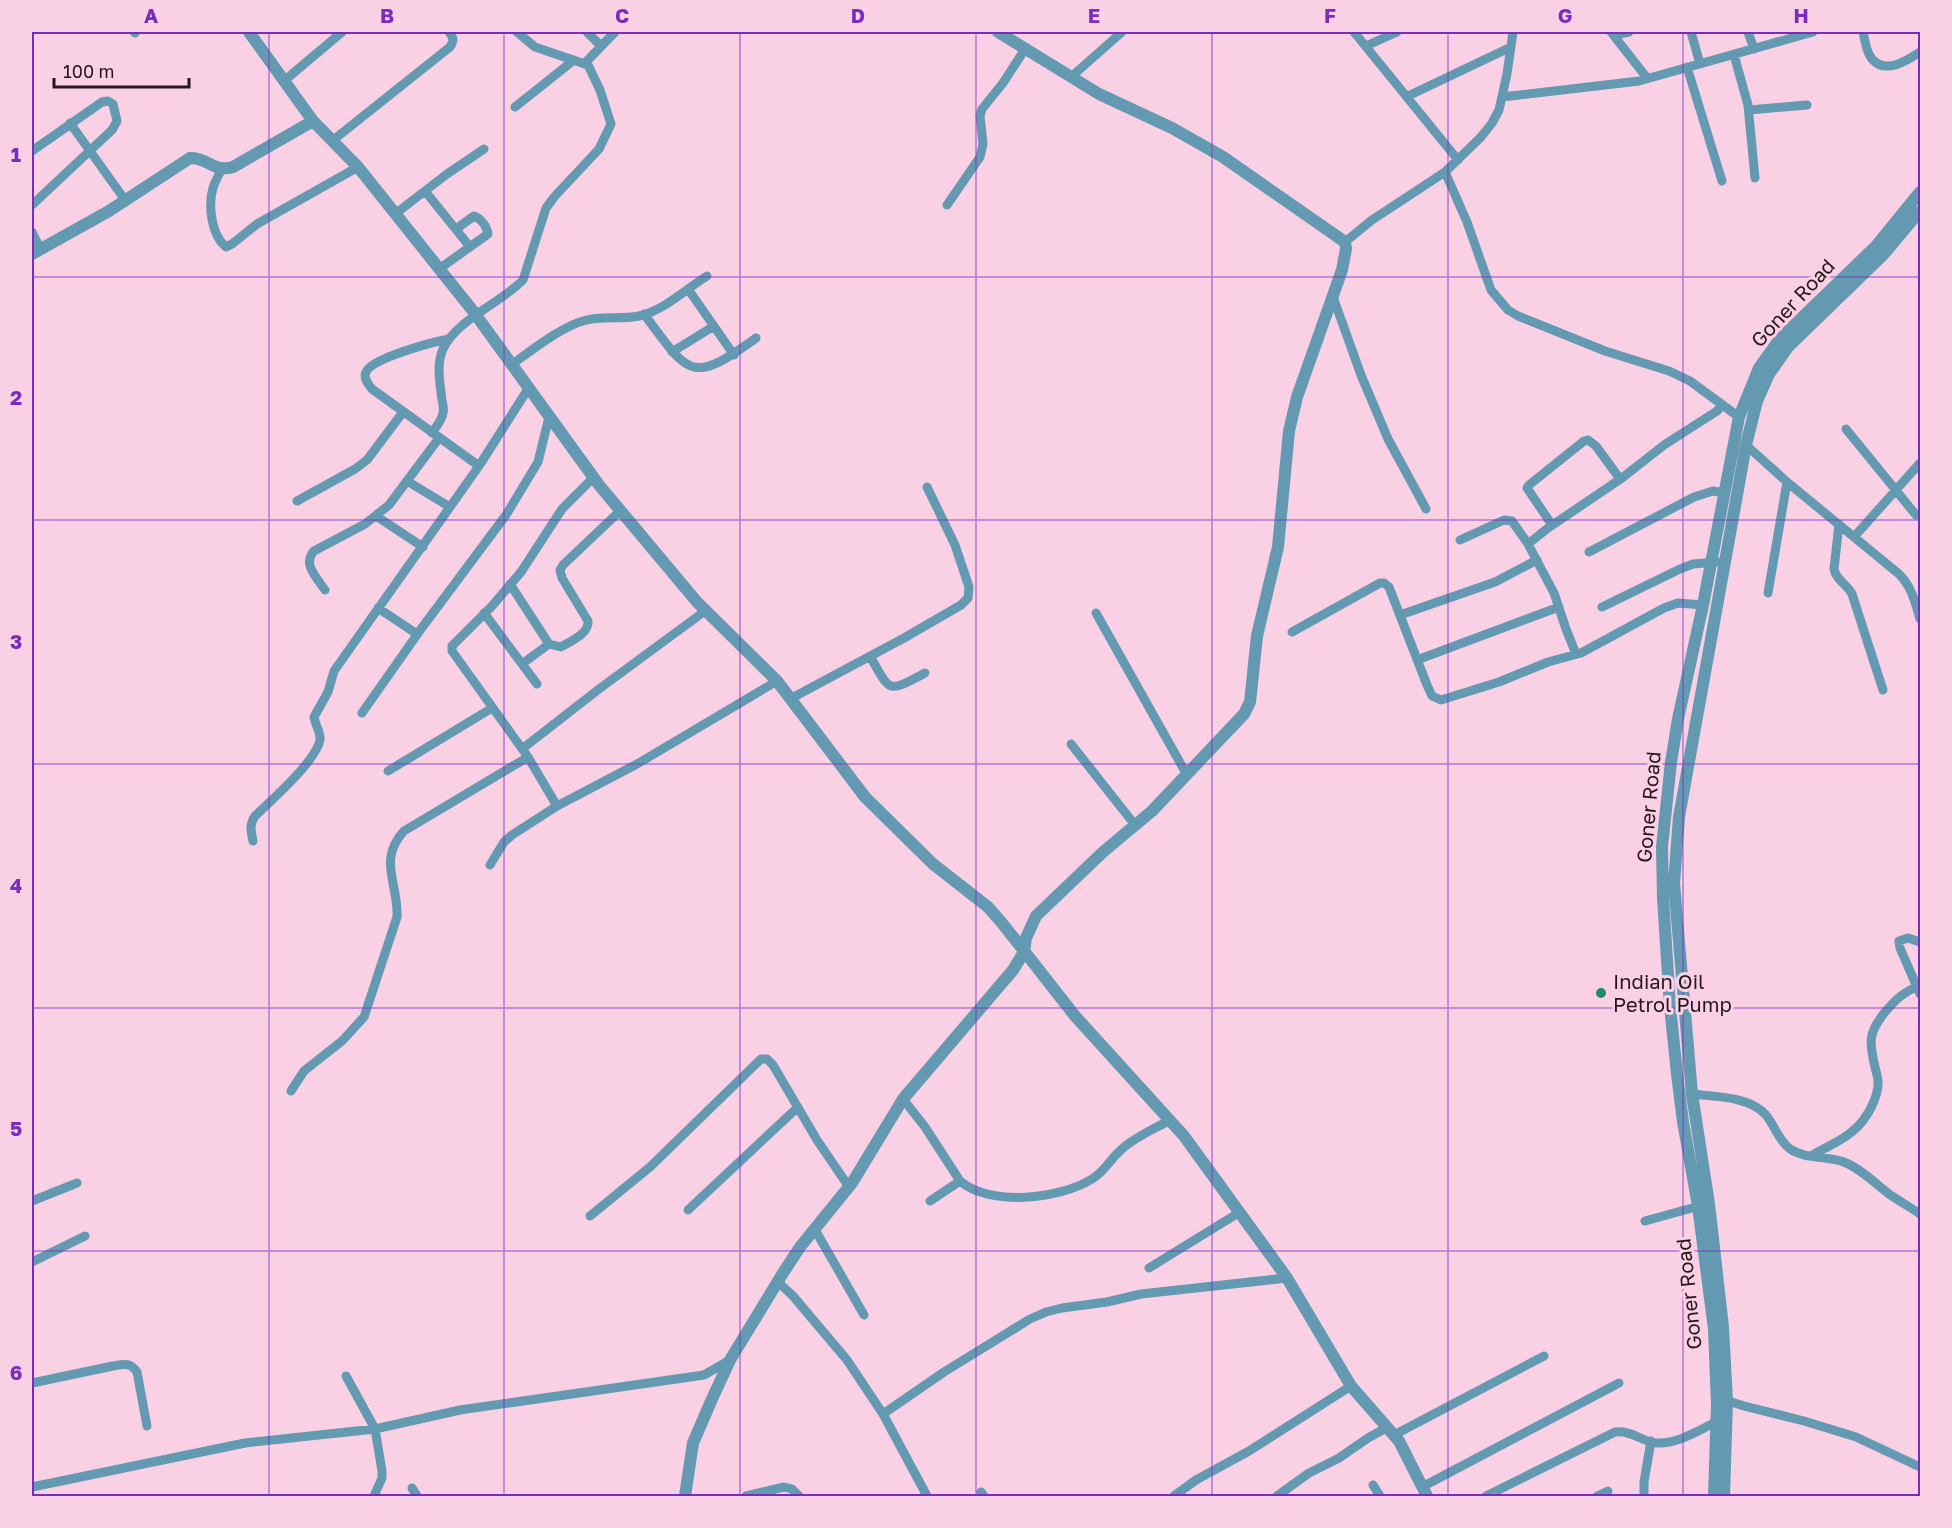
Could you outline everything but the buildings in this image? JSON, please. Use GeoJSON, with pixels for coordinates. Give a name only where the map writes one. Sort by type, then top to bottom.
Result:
{"type":"FeatureCollection","features":[{"type":"Feature","properties":{"kind":"street"},"geometry":{"type":"LineString","coordinates":[[249,32],[313,121],[358,167],[475,315],[594,477],[705,611],[777,681],[866,797],[933,864],[988,907],[1075,1016],[1184,1136],[1287,1278],[1351,1386],[1399,1441],[1425,1492],[1619,1383]]}},
{"type":"Feature","properties":{"kind":"street"},"geometry":{"type":"LineString","coordinates":[[284,81],[342,32]]}},
{"type":"Feature","properties":{"kind":"street"},"geometry":{"type":"LineString","coordinates":[[332,141],[450,47],[454,42],[449,32]]}},
{"type":"Feature","properties":{"kind":"street"},"geometry":{"type":"LineString","coordinates":[[326,590],[310,567],[308,561],[310,556],[314,551],[376,516],[389,505],[407,481],[435,436],[444,411],[439,361],[449,339],[475,315],[516,288],[523,280],[546,208],[599,149],[611,124],[590,69],[574,60],[534,47],[517,32]]}},
{"type":"Feature","properties":{"kind":"street"},"geometry":{"type":"LineString","coordinates":[[587,32],[601,46]]}},
{"type":"Feature","properties":{"kind":"street"},"geometry":{"type":"LineString","coordinates":[[584,64],[615,32]]}},
{"type":"Feature","properties":{"kind":"street"},"geometry":{"type":"LineString","coordinates":[[1071,77],[1122,32]]}},
{"type":"Feature","properties":{"kind":"street"},"geometry":{"type":"LineString","coordinates":[[1354,32],[1458,160]]}},
{"type":"Feature","properties":{"kind":"street"},"geometry":{"type":"LineString","coordinates":[[1366,46],[1397,32]]}},
{"type":"Feature","properties":{"kind":"street"},"geometry":{"type":"LineString","coordinates":[[1345,242],[1372,220],[1445,172],[1481,137],[1499,110],[1513,32]]}},
{"type":"Feature","properties":{"kind":"street"},"geometry":{"type":"LineString","coordinates":[[1613,33],[1629,32]]}},
{"type":"Feature","properties":{"kind":"street"},"geometry":{"type":"LineString","coordinates":[[1691,32],[1700,64]]}},
{"type":"Feature","properties":{"kind":"street"},"geometry":{"type":"LineString","coordinates":[[1748,32],[1754,49]]}},
{"type":"Feature","properties":{"kind":"street"},"geometry":{"type":"LineString","coordinates":[[1502,97],[1577,89],[1647,78],[1811,32]]}},
{"type":"Feature","properties":{"kind":"street"},"geometry":{"type":"LineString","coordinates":[[1863,32],[1872,60],[1877,63],[1894,65],[1902,63],[1920,52]]}},
{"type":"Feature","properties":{"kind":"street"},"geometry":{"type":"LineString","coordinates":[[1613,33],[1647,78]]}},
{"type":"Feature","properties":{"kind":"street"},"geometry":{"type":"LineString","coordinates":[[685,1497],[693,1443],[730,1360],[800,1246],[866,1163],[903,1099],[1013,970],[1024,952],[1026,938],[1036,916],[1067,885],[1152,811],[1244,714],[1250,702],[1257,636],[1278,546],[1289,431],[1297,397],[1342,270],[1347,249],[1345,242],[1202,144],[1099,94],[1025,49],[1007,34]]}},
{"type":"Feature","properties":{"kind":"street"},"geometry":{"type":"LineString","coordinates":[[1408,96],[1511,47]]}},
{"type":"Feature","properties":{"kind":"street"},"geometry":{"type":"LineString","coordinates":[[947,205],[982,152],[980,117],[982,109],[1025,49]]}},
{"type":"Feature","properties":{"kind":"street"},"geometry":{"type":"LineString","coordinates":[[1734,55],[1749,110],[1755,178]]}},
{"type":"Feature","properties":{"kind":"street"},"geometry":{"type":"LineString","coordinates":[[515,107],[574,60]]}},
{"type":"Feature","properties":{"kind":"street"},"geometry":{"type":"LineString","coordinates":[[1687,68],[1722,181]]}},
{"type":"Feature","properties":{"kind":"street"},"geometry":{"type":"LineString","coordinates":[[32,151],[102,102],[108,101],[113,104],[117,121],[112,130],[32,205]]}},
{"type":"Feature","properties":{"kind":"street"},"geometry":{"type":"LineString","coordinates":[[1749,110],[1807,105]]}},
{"type":"Feature","properties":{"kind":"street"},"geometry":{"type":"LineString","coordinates":[[32,232],[36,252],[125,200],[190,158],[195,158],[221,170],[233,167],[313,121]]}},
{"type":"Feature","properties":{"kind":"street"},"geometry":{"type":"LineString","coordinates":[[70,123],[125,200]]}},
{"type":"Feature","properties":{"kind":"street"},"geometry":{"type":"LineString","coordinates":[[395,214],[484,149]]}},
{"type":"Feature","properties":{"kind":"street"},"geometry":{"type":"LineString","coordinates":[[221,170],[213,187],[211,205],[215,227],[221,242],[229,247],[257,224],[358,167]]}},
{"type":"Feature","properties":{"kind":"street"},"geometry":{"type":"LineString","coordinates":[[1445,172],[1467,222],[1491,290],[1508,310],[1605,351],[1669,371],[1690,381],[1751,424]]}},
{"type":"Feature","properties":{"kind":"street"},"geometry":{"type":"LineString","coordinates":[[425,191],[470,247]]}},
{"type":"Feature","properties":{"kind":"street","name":"Goner Road"},"geometry":{"type":"LineString","coordinates":[[1724,1497],[1722,1399],[1674,883],[1679,817],[1725,562],[1741,443],[1739,417],[1759,368],[1779,340],[1876,246],[1920,192]]}},
{"type":"Feature","properties":{"kind":"street","name":"Goner Road"},"geometry":{"type":"LineString","coordinates":[[1704,1205],[1683,1122],[1677,1074],[1670,1006],[1662,847],[1678,719],[1725,493],[1741,443],[1751,424],[1757,401],[1769,374],[1788,346],[1882,255],[1920,211]]}},
{"type":"Feature","properties":{"kind":"street"},"geometry":{"type":"LineString","coordinates":[[439,269],[488,234],[487,228],[474,216],[456,229]]}},
{"type":"Feature","properties":{"kind":"street"},"geometry":{"type":"LineString","coordinates":[[511,364],[582,321],[651,312],[707,276]]}},
{"type":"Feature","properties":{"kind":"street"},"geometry":{"type":"LineString","coordinates":[[688,289],[734,355]]}},
{"type":"Feature","properties":{"kind":"street"},"geometry":{"type":"LineString","coordinates":[[1333,297],[1383,429],[1426,509]]}},
{"type":"Feature","properties":{"kind":"street"},"geometry":{"type":"LineString","coordinates":[[644,314],[672,352],[683,363],[696,369],[716,365],[756,338]]}},
{"type":"Feature","properties":{"kind":"street"},"geometry":{"type":"LineString","coordinates":[[672,352],[714,326]]}},
{"type":"Feature","properties":{"kind":"street"},"geometry":{"type":"LineString","coordinates":[[449,339],[375,362],[366,372],[367,383],[435,436],[479,466]]}},
{"type":"Feature","properties":{"kind":"street"},"geometry":{"type":"LineString","coordinates":[[253,841],[250,829],[255,816],[292,780],[319,743],[320,737],[314,717],[328,692],[334,671],[479,466],[528,389]]}},
{"type":"Feature","properties":{"kind":"street"},"geometry":{"type":"LineString","coordinates":[[1528,544],[1664,445],[1717,411],[1722,405]]}},
{"type":"Feature","properties":{"kind":"street"},"geometry":{"type":"LineString","coordinates":[[297,501],[367,460],[403,412]]}},
{"type":"Feature","properties":{"kind":"street"},"geometry":{"type":"LineString","coordinates":[[362,713],[417,634],[506,515],[542,453],[549,417]]}},
{"type":"Feature","properties":{"kind":"street"},"geometry":{"type":"LineString","coordinates":[[1846,429],[1916,515]]}},
{"type":"Feature","properties":{"kind":"street"},"geometry":{"type":"LineString","coordinates":[[1552,525],[1527,488],[1584,441],[1588,440],[1596,446],[1620,479]]}},
{"type":"Feature","properties":{"kind":"street"},"geometry":{"type":"LineString","coordinates":[[1741,443],[1907,582],[1920,616]]}},
{"type":"Feature","properties":{"kind":"street"},"geometry":{"type":"LineString","coordinates":[[1854,537],[1920,464]]}},
{"type":"Feature","properties":{"kind":"street"},"geometry":{"type":"LineString","coordinates":[[557,806],[525,753],[452,651],[452,646],[510,584],[562,509],[594,477]]}},
{"type":"Feature","properties":{"kind":"street"},"geometry":{"type":"LineString","coordinates":[[407,481],[450,507]]}},
{"type":"Feature","properties":{"kind":"street"},"geometry":{"type":"LineString","coordinates":[[1768,593],[1787,482]]}},
{"type":"Feature","properties":{"kind":"street"},"geometry":{"type":"LineString","coordinates":[[790,699],[961,605],[968,598],[969,587],[955,545],[927,487]]}},
{"type":"Feature","properties":{"kind":"street"},"geometry":{"type":"LineString","coordinates":[[1589,552],[1694,497],[1713,491],[1725,493]]}},
{"type":"Feature","properties":{"kind":"street"},"geometry":{"type":"LineString","coordinates":[[510,584],[549,644],[561,647],[585,631],[588,621],[562,578],[560,570],[621,510]]}},
{"type":"Feature","properties":{"kind":"street"},"geometry":{"type":"LineString","coordinates":[[376,516],[423,547]]}},
{"type":"Feature","properties":{"kind":"street"},"geometry":{"type":"LineString","coordinates":[[1460,540],[1504,520],[1512,521],[1528,544],[1554,593],[1576,654]]}},
{"type":"Feature","properties":{"kind":"street"},"geometry":{"type":"LineString","coordinates":[[1839,524],[1835,575],[1852,594],[1883,690]]}},
{"type":"Feature","properties":{"kind":"street"},"geometry":{"type":"LineString","coordinates":[[1400,615],[1495,582],[1537,560]]}},
{"type":"Feature","properties":{"kind":"street"},"geometry":{"type":"LineString","coordinates":[[1602,607],[1693,564],[1725,562]]}},
{"type":"Feature","properties":{"kind":"street"},"geometry":{"type":"LineString","coordinates":[[1292,632],[1384,582],[1389,587],[1432,696],[1441,700],[1576,654],[1664,608],[1685,602],[1703,605]]}},
{"type":"Feature","properties":{"kind":"street"},"geometry":{"type":"LineString","coordinates":[[1417,660],[1559,607]]}},
{"type":"Feature","properties":{"kind":"street"},"geometry":{"type":"LineString","coordinates":[[378,608],[417,634]]}},
{"type":"Feature","properties":{"kind":"street"},"geometry":{"type":"LineString","coordinates":[[291,1091],[304,1071],[342,1041],[364,1017],[397,917],[390,856],[398,838],[404,831],[525,753],[599,689],[705,611]]}},
{"type":"Feature","properties":{"kind":"street"},"geometry":{"type":"LineString","coordinates":[[484,613],[537,684]]}},
{"type":"Feature","properties":{"kind":"street"},"geometry":{"type":"LineString","coordinates":[[1096,613],[1187,775]]}},
{"type":"Feature","properties":{"kind":"street"},"geometry":{"type":"LineString","coordinates":[[522,664],[549,644]]}},
{"type":"Feature","properties":{"kind":"street"},"geometry":{"type":"LineString","coordinates":[[870,656],[885,682],[892,687],[898,687],[925,673]]}},
{"type":"Feature","properties":{"kind":"street"},"geometry":{"type":"LineString","coordinates":[[490,865],[504,842],[557,806],[657,753],[777,681]]}},
{"type":"Feature","properties":{"kind":"street"},"geometry":{"type":"LineString","coordinates":[[388,771],[492,708]]}},
{"type":"Feature","properties":{"kind":"street"},"geometry":{"type":"LineString","coordinates":[[1071,744],[1135,825]]}},
{"type":"Feature","properties":{"kind":"street"},"geometry":{"type":"LineString","coordinates":[[1671,762],[1689,765]]}},
{"type":"Feature","properties":{"kind":"street"},"geometry":{"type":"LineString","coordinates":[[1811,1156],[1852,1131],[1863,1121],[1877,1093],[1878,1081],[1870,1038],[1875,1024],[1898,997],[1919,988],[1900,948],[1899,941],[1908,938],[1920,942]]}},
{"type":"Feature","properties":{"kind":"street"},"geometry":{"type":"LineString","coordinates":[[590,1216],[650,1167],[761,1059],[767,1059],[773,1065],[834,1167],[849,1187]]}},
{"type":"Feature","properties":{"kind":"street"},"geometry":{"type":"LineString","coordinates":[[1692,1094],[1746,1102],[1756,1107],[1766,1115],[1781,1140],[1790,1149],[1801,1154],[1844,1162],[1920,1214]]}},
{"type":"Feature","properties":{"kind":"street"},"geometry":{"type":"LineString","coordinates":[[903,1099],[960,1181],[968,1188],[1008,1199],[1064,1191],[1093,1178],[1122,1148],[1170,1120]]}},
{"type":"Feature","properties":{"kind":"street"},"geometry":{"type":"LineString","coordinates":[[688,1210],[798,1107]]}},
{"type":"Feature","properties":{"kind":"street"},"geometry":{"type":"LineString","coordinates":[[930,1201],[960,1181]]}},
{"type":"Feature","properties":{"kind":"street"},"geometry":{"type":"LineString","coordinates":[[32,1201],[76,1183]]}},
{"type":"Feature","properties":{"kind":"street"},"geometry":{"type":"LineString","coordinates":[[1645,1221],[1704,1205]]}},
{"type":"Feature","properties":{"kind":"street"},"geometry":{"type":"LineString","coordinates":[[1149,1268],[1240,1212]]}},
{"type":"Feature","properties":{"kind":"street"},"geometry":{"type":"LineString","coordinates":[[814,1228],[864,1315]]}},
{"type":"Feature","properties":{"kind":"street"},"geometry":{"type":"LineString","coordinates":[[32,1262],[85,1236]]}},
{"type":"Feature","properties":{"kind":"street"},"geometry":{"type":"LineString","coordinates":[[883,1414],[960,1362],[1030,1319],[1046,1312],[1141,1294],[1287,1278]]}},
{"type":"Feature","properties":{"kind":"street"},"geometry":{"type":"LineString","coordinates":[[778,1282],[793,1296],[847,1360],[883,1414],[927,1497]]}},
{"type":"Feature","properties":{"kind":"street"},"geometry":{"type":"LineString","coordinates":[[1277,1497],[1309,1473],[1339,1458],[1368,1438],[1391,1431],[1544,1356]]}},
{"type":"Feature","properties":{"kind":"street"},"geometry":{"type":"LineString","coordinates":[[32,1487],[245,1443],[375,1429],[460,1410],[704,1375],[730,1360]]}},
{"type":"Feature","properties":{"kind":"street"},"geometry":{"type":"LineString","coordinates":[[32,1383],[113,1366],[132,1365],[137,1372],[147,1426]]}},
{"type":"Feature","properties":{"kind":"street"},"geometry":{"type":"LineString","coordinates":[[346,1376],[375,1429],[382,1478],[374,1497]]}},
{"type":"Feature","properties":{"kind":"street"},"geometry":{"type":"LineString","coordinates":[[1174,1497],[1196,1480],[1249,1451],[1351,1386]]}},
{"type":"Feature","properties":{"kind":"street"},"geometry":{"type":"LineString","coordinates":[[1722,1399],[1856,1437],[1920,1467]]}},
{"type":"Feature","properties":{"kind":"street","name":"Goner Road"},"geometry":{"type":"LineString","coordinates":[[1714,1497],[1716,1422],[1722,1399]]}},
{"type":"Feature","properties":{"kind":"street"},"geometry":{"type":"LineString","coordinates":[[1486,1497],[1615,1432],[1632,1433],[1656,1443],[1686,1437],[1716,1422]]}},
{"type":"Feature","properties":{"kind":"street"},"geometry":{"type":"LineString","coordinates":[[1644,1497],[1644,1482],[1651,1441]]}},
{"type":"Feature","properties":{"kind":"street"},"geometry":{"type":"LineString","coordinates":[[1373,1485],[1380,1497]]}},
{"type":"Feature","properties":{"kind":"street"},"geometry":{"type":"LineString","coordinates":[[746,1497],[784,1487],[792,1489],[799,1497]]}},
{"type":"Feature","properties":{"kind":"street"},"geometry":{"type":"LineString","coordinates":[[1597,1497],[1608,1491]]}},
{"type":"Feature","properties":{"kind":"place","name":"Indian Oil Petrol Pump"},"geometry":{"type":"Point","coordinates":[1601,993]}}]}
